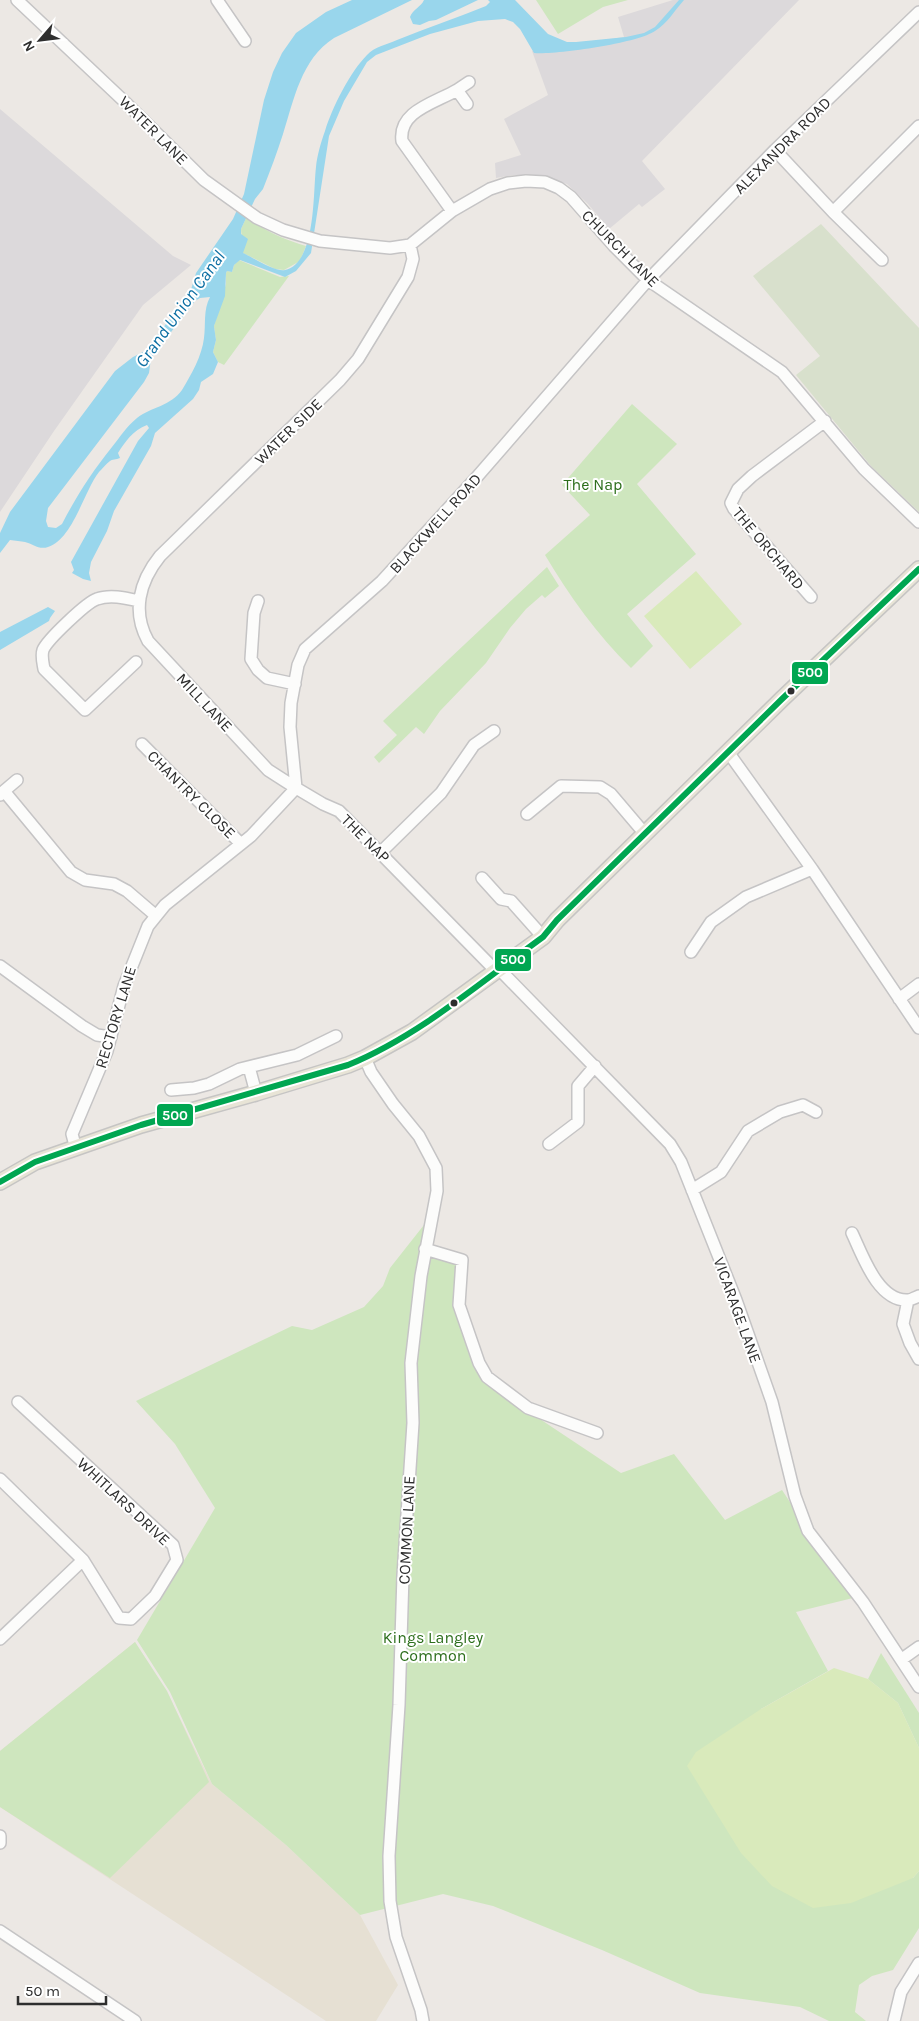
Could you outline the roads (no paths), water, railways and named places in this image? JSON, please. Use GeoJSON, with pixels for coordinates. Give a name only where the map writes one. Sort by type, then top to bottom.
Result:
{"type":"FeatureCollection","features":[{"type":"Feature","properties":{"kind":"main road"},"geometry":{"type":"LineString","coordinates":[[0,1182],[35,1162],[141,1125],[348,1065],[365,1058],[412,1032],[543,937],[728,752],[919,570]]}},
{"type":"Feature","properties":{"kind":"street","name":"WATER LANE"},"geometry":{"type":"LineString","coordinates":[[17,0],[126,102],[204,180],[256,218],[283,230],[320,240],[390,248],[410,245]]}},
{"type":"Feature","properties":{"kind":"street"},"geometry":{"type":"LineString","coordinates":[[217,0],[245,41]]}},
{"type":"Feature","properties":{"kind":"street","name":"ALEXANDRA ROAD"},"geometry":{"type":"LineString","coordinates":[[648,280],[775,150],[919,12]]}},
{"type":"Feature","properties":{"kind":"street"},"geometry":{"type":"LineString","coordinates":[[452,211],[402,141],[401,132],[409,115],[469,82]]}},
{"type":"Feature","properties":{"kind":"street"},"geometry":{"type":"LineString","coordinates":[[457,90],[467,104]]}},
{"type":"Feature","properties":{"kind":"street"},"geometry":{"type":"LineString","coordinates":[[833,212],[919,126]]}},
{"type":"Feature","properties":{"kind":"street"},"geometry":{"type":"LineString","coordinates":[[775,150],[833,212],[882,260]]}},
{"type":"Feature","properties":{"kind":"street","name":"CHURCH LANE"},"geometry":{"type":"LineString","coordinates":[[410,245],[452,211],[490,189],[508,183],[544,182],[560,188],[571,197],[614,246],[648,280],[782,372],[864,469],[919,522]]}},
{"type":"Feature","properties":{"kind":"street","name":"WATER SIDE"},"geometry":{"type":"LineString","coordinates":[[139,601],[142,584],[150,568],[160,556],[340,380],[358,358],[408,277],[413,259],[410,245]]}},
{"type":"Feature","properties":{"kind":"street","name":"BLACKWELL ROAD"},"geometry":{"type":"LineString","coordinates":[[296,788],[290,727],[291,703],[298,665],[306,649],[382,581],[476,478],[648,280]]}},
{"type":"Feature","properties":{"kind":"street","name":"THE ORCHARD"},"geometry":{"type":"LineString","coordinates":[[811,597],[734,509],[732,503],[738,489],[752,476],[825,421]]}},
{"type":"Feature","properties":{"kind":"street"},"geometry":{"type":"LineString","coordinates":[[136,662],[82,712],[44,669],[42,660],[43,650],[48,642],[85,606],[97,598],[115,596],[139,601]]}},
{"type":"Feature","properties":{"kind":"street","name":"MILL LANE"},"geometry":{"type":"LineString","coordinates":[[139,601],[142,629],[148,641],[268,770],[296,788]]}},
{"type":"Feature","properties":{"kind":"street"},"geometry":{"type":"LineString","coordinates":[[258,601],[254,613],[251,659],[258,670],[267,678],[295,684]]}},
{"type":"Feature","properties":{"kind":"street"},"geometry":{"type":"LineString","coordinates":[[380,853],[441,793],[474,745],[494,731]]}},
{"type":"Feature","properties":{"kind":"street","name":"CHANTRY CLOSE"},"geometry":{"type":"LineString","coordinates":[[142,744],[241,844]]}},
{"type":"Feature","properties":{"kind":"street"},"geometry":{"type":"LineString","coordinates":[[728,752],[812,869],[919,1028]]}},
{"type":"Feature","properties":{"kind":"street"},"geometry":{"type":"LineString","coordinates":[[17,780],[2,793],[71,872],[86,880],[114,884],[121,887],[156,915],[202,874],[251,836],[296,788]]}},
{"type":"Feature","properties":{"kind":"street"},"geometry":{"type":"LineString","coordinates":[[526,814],[561,786],[600,787],[611,794],[646,834]]}},
{"type":"Feature","properties":{"kind":"street","name":"THE NAP"},"geometry":{"type":"LineString","coordinates":[[296,788],[339,811],[498,970]]}},
{"type":"Feature","properties":{"kind":"street"},"geometry":{"type":"LineString","coordinates":[[692,952],[710,922],[746,897],[812,869]]}},
{"type":"Feature","properties":{"kind":"street"},"geometry":{"type":"LineString","coordinates":[[482,878],[501,898],[511,901],[543,937]]}},
{"type":"Feature","properties":{"kind":"street","name":"RECTORY LANE"},"geometry":{"type":"LineString","coordinates":[[76,1149],[72,1134],[107,1051],[124,986],[137,950],[156,915]]}},
{"type":"Feature","properties":{"kind":"street"},"geometry":{"type":"LineString","coordinates":[[0,966],[82,1026],[97,1035],[111,1038]]}},
{"type":"Feature","properties":{"kind":"street","name":"VICARAGE LANE"},"geometry":{"type":"LineString","coordinates":[[498,970],[670,1144],[681,1162],[736,1300],[772,1402],[796,1496],[808,1530],[863,1602],[919,1687]]}},
{"type":"Feature","properties":{"kind":"street"},"geometry":{"type":"LineString","coordinates":[[899,1000],[919,984]]}},
{"type":"Feature","properties":{"kind":"street"},"geometry":{"type":"LineString","coordinates":[[171,1090],[194,1088],[208,1084],[240,1069],[297,1055],[336,1036]]}},
{"type":"Feature","properties":{"kind":"street","name":"COMMON LANE"},"geometry":{"type":"LineString","coordinates":[[365,1058],[371,1072],[423,1143],[436,1168],[437,1191],[426,1249],[411,1363],[412,1423],[403,1575],[400,1705],[389,1856],[390,1901],[396,1937],[421,2010],[422,2021]]}},
{"type":"Feature","properties":{"kind":"street"},"geometry":{"type":"LineString","coordinates":[[549,1144],[578,1122],[578,1086],[595,1066]]}},
{"type":"Feature","properties":{"kind":"street"},"geometry":{"type":"LineString","coordinates":[[249,1067],[256,1093]]}},
{"type":"Feature","properties":{"kind":"street"},"geometry":{"type":"LineString","coordinates":[[692,1190],[722,1172],[748,1131],[780,1112],[804,1105],[816,1112]]}},
{"type":"Feature","properties":{"kind":"street"},"geometry":{"type":"LineString","coordinates":[[852,1233],[874,1279],[890,1296],[914,1298],[903,1324],[910,1343],[919,1359]]}},
{"type":"Feature","properties":{"kind":"street"},"geometry":{"type":"LineString","coordinates":[[426,1249],[462,1260],[459,1305],[487,1377],[528,1408],[597,1433]]}},
{"type":"Feature","properties":{"kind":"street","name":"WHITLARS DRIVE"},"geometry":{"type":"LineString","coordinates":[[18,1402],[173,1544],[177,1560],[155,1596],[131,1619],[119,1618],[83,1560]]}},
{"type":"Feature","properties":{"kind":"street"},"geometry":{"type":"LineString","coordinates":[[0,1479],[83,1560],[0,1640]]}},
{"type":"Feature","properties":{"kind":"street"},"geometry":{"type":"LineString","coordinates":[[902,1659],[919,1647]]}},
{"type":"Feature","properties":{"kind":"street"},"geometry":{"type":"LineString","coordinates":[[0,1836],[0,1843]]}},
{"type":"Feature","properties":{"kind":"street"},"geometry":{"type":"LineString","coordinates":[[0,1931],[135,2021]]}},
{"type":"Feature","properties":{"kind":"street"},"geometry":{"type":"LineString","coordinates":[[894,2021],[901,1992],[919,1963]]}},
{"type":"Feature","properties":{"kind":"water","name":"Grand Union Canal"},"geometry":{"type":"Polygon","coordinates":[[[352,0],[412,0],[334,38],[314,57],[300,81],[263,189],[255,199],[241,229],[241,234],[248,239],[243,253],[270,267],[281,270],[295,265],[308,241],[313,209],[317,158],[328,122],[348,80],[361,62],[373,50],[486,6],[490,2],[488,0],[515,0],[548,34],[567,42],[576,42],[626,37],[644,33],[655,27],[679,0],[684,0],[667,21],[655,31],[615,44],[577,50],[534,53],[520,29],[513,22],[505,19],[478,21],[430,34],[376,55],[367,62],[344,101],[329,136],[311,253],[296,271],[285,277],[240,260],[234,265],[232,272],[227,271],[225,296],[214,326],[216,340],[213,352],[218,362],[213,374],[201,382],[199,390],[193,399],[155,433],[151,446],[114,511],[107,531],[91,562],[89,573],[91,581],[72,573],[74,570],[71,562],[138,441],[149,428],[147,425],[134,433],[127,441],[118,453],[120,458],[111,460],[99,472],[71,525],[57,542],[42,548],[25,542],[10,540],[0,553],[0,533],[10,512],[115,371],[133,357],[145,351],[190,293],[196,273],[233,219],[244,194],[264,100],[273,72],[282,53],[296,33],[326,12],[352,0]],[[210,297],[200,298],[195,301],[151,358],[149,373],[144,382],[48,508],[46,521],[48,527],[56,528],[62,524],[91,475],[130,424],[143,414],[172,400],[182,390],[201,352],[210,297]]]}},
{"type":"Feature","properties":{"kind":"water"},"geometry":{"type":"Polygon","coordinates":[[[424,0],[478,0],[436,20],[420,25],[413,24],[410,17],[424,0]]]}},
{"type":"Feature","properties":{"kind":"water"},"geometry":{"type":"Polygon","coordinates":[[[48,607],[55,611],[49,621],[0,650],[0,632],[48,607]]]}},
{"type":"Feature","properties":{"kind":"park label","name":"The Nap"},"geometry":{"type":"Point","coordinates":[593,484]}},
{"type":"Feature","properties":{"kind":"park label","name":"Kings Langley Common"},"geometry":{"type":"Point","coordinates":[433,1646]}}]}
